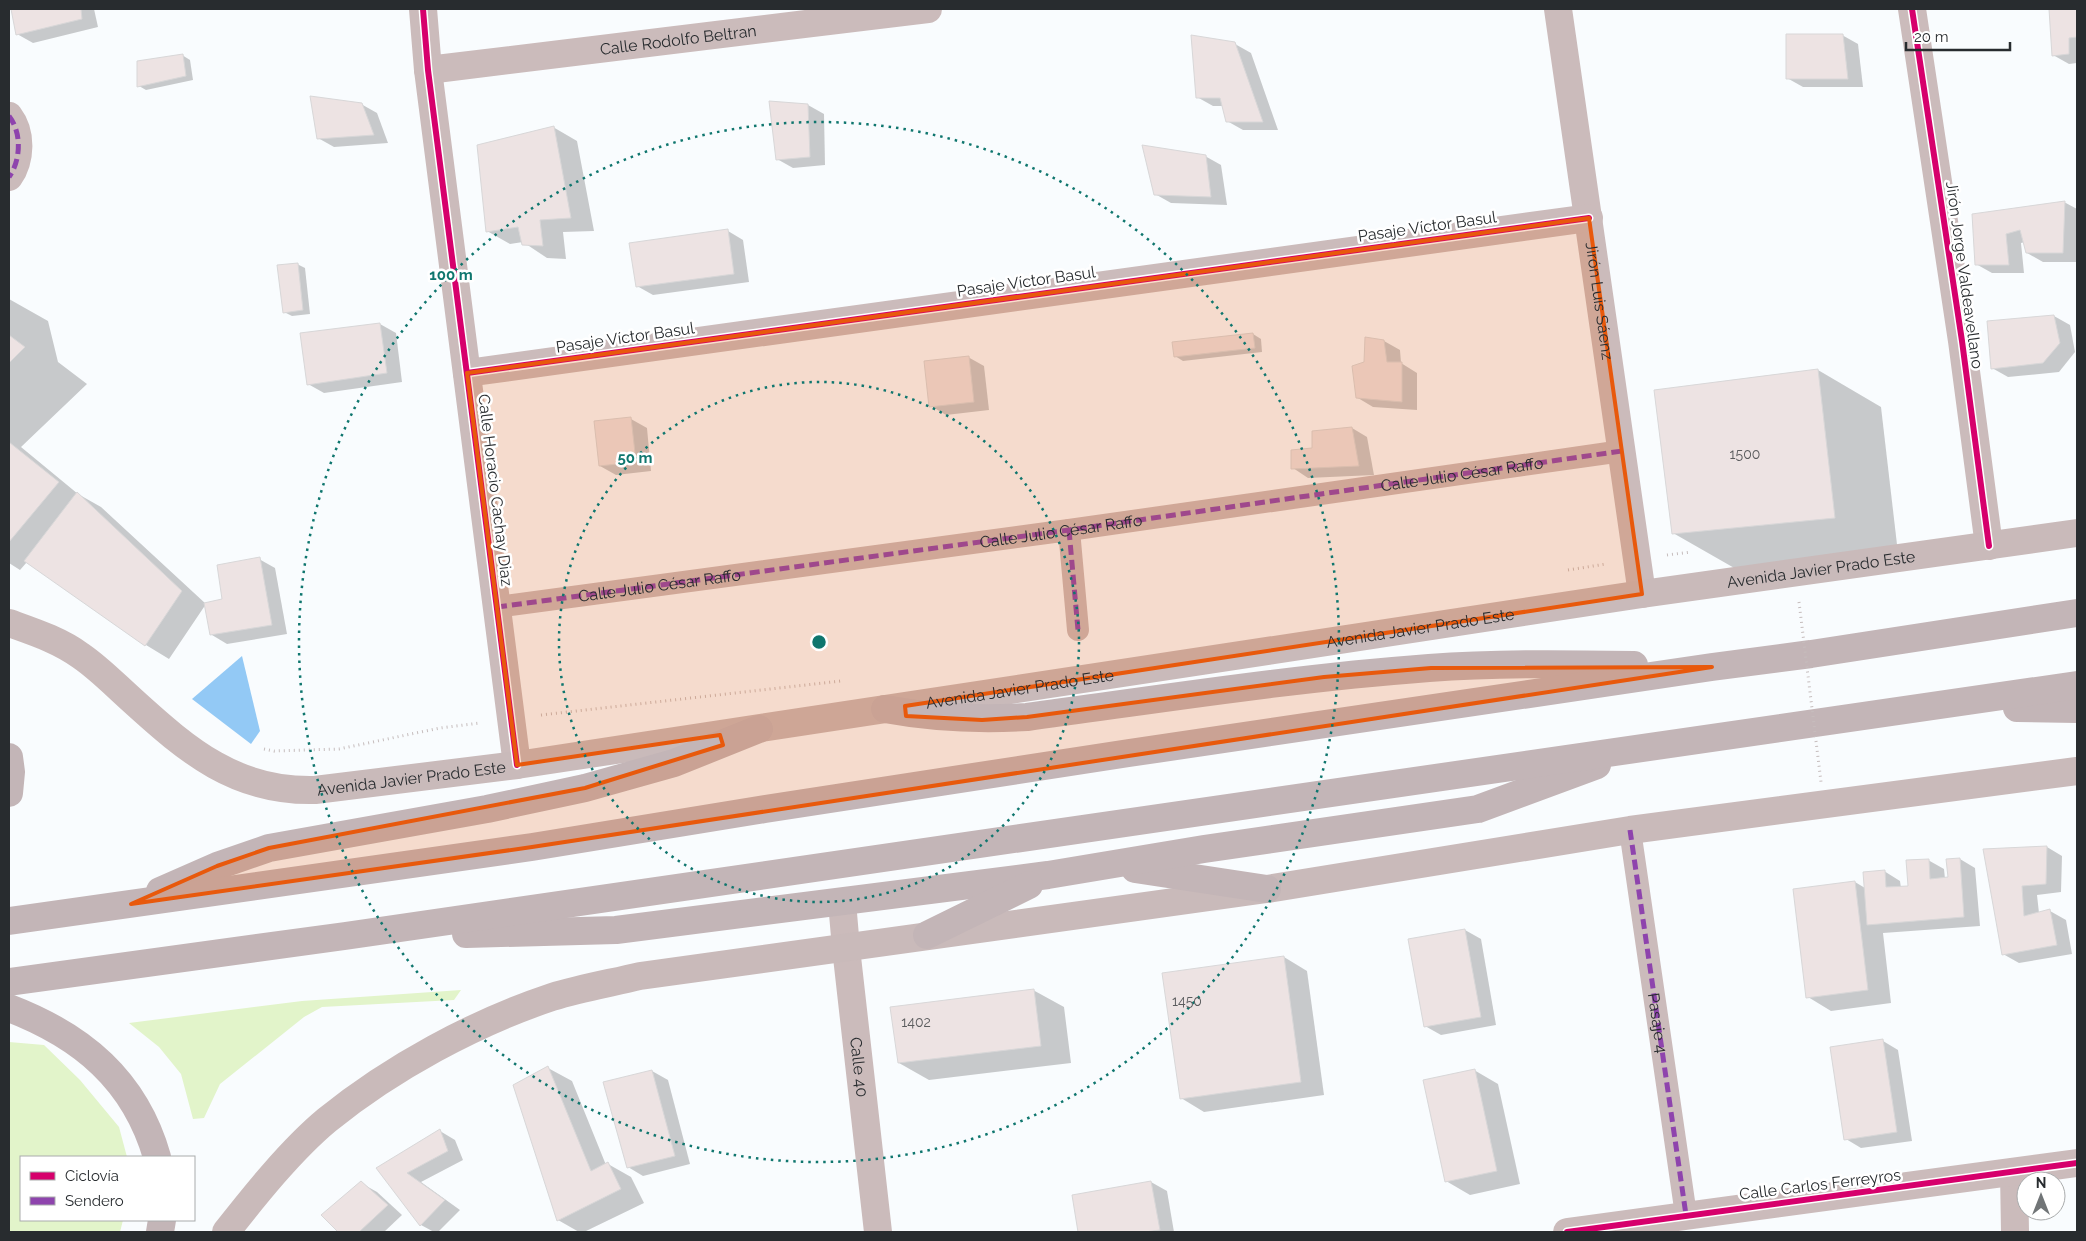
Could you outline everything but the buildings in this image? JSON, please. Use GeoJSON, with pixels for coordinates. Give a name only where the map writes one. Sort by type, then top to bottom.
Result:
{"type":"FeatureCollection","features":[{"type":"Feature","properties":{"kind":"highway"},"geometry":{"type":"LineString","coordinates":[[9,921],[522,849],[784,806],[2077,613]]}},
{"type":"Feature","properties":{"kind":"highway"},"geometry":{"type":"LineString","coordinates":[[885,709],[941,718],[982,720],[1027,717],[1324,677],[1430,668],[1582,664],[1712,666]]}},
{"type":"Feature","properties":{"kind":"highway"},"geometry":{"type":"LineString","coordinates":[[9,982],[345,936],[2077,685]]}},
{"type":"Feature","properties":{"kind":"highway"},"geometry":{"type":"LineString","coordinates":[[1941,706],[2077,709]]}},
{"type":"Feature","properties":{"kind":"highway"},"geometry":{"type":"LineString","coordinates":[[131,904],[217,866],[269,848],[487,809],[585,788],[674,763],[759,729]]}},
{"type":"Feature","properties":{"kind":"highway"},"geometry":{"type":"LineString","coordinates":[[345,936],[616,930],[1048,875],[1478,809],[1651,746]]}},
{"type":"Feature","properties":{"kind":"highway"},"geometry":{"type":"LineString","coordinates":[[9,757],[11,772],[9,794]]}},
{"type":"Feature","properties":{"kind":"highway"},"geometry":{"type":"LineString","coordinates":[[1109,866],[1267,889]]}},
{"type":"Feature","properties":{"kind":"highway"},"geometry":{"type":"LineString","coordinates":[[927,935],[1048,875]]}},
{"type":"Feature","properties":{"kind":"highway"},"geometry":{"type":"LineString","coordinates":[[9,1008],[47,1023],[73,1040],[110,1072],[136,1105],[152,1139],[157,1156]]}},
{"type":"Feature","properties":{"kind":"main road","name":"Avenida Javier Prado Este"},"geometry":{"type":"LineString","coordinates":[[9,623],[66,646],[105,676],[195,754],[216,766],[253,782],[291,791],[315,790],[517,766],[1642,594],[2077,533]]}},
{"type":"Feature","properties":{"kind":"main road"},"geometry":{"type":"LineString","coordinates":[[226,1232],[263,1187],[326,1120],[402,1068],[473,1030],[514,1011],[554,997],[640,976],[1267,889],[1630,830],[2077,772]]}},
{"type":"Feature","properties":{"kind":"street","name":"Calle Horacio Cachay Diaz"},"geometry":{"type":"LineString","coordinates":[[422,9],[428,70],[517,766]]}},
{"type":"Feature","properties":{"kind":"street","name":"Calle Rodolfo Beltran"},"geometry":{"type":"LineString","coordinates":[[428,70],[759,19],[928,9]]}},
{"type":"Feature","properties":{"kind":"street","name":"Jirón Luis Sáenz"},"geometry":{"type":"LineString","coordinates":[[1558,9],[1642,594]]}},
{"type":"Feature","properties":{"kind":"street","name":"Jirón Jorge Valdeavellano"},"geometry":{"type":"LineString","coordinates":[[1912,9],[1962,341],[1989,546]]}},
{"type":"Feature","properties":{"kind":"street"},"geometry":{"type":"LineString","coordinates":[[9,116],[18,136],[18,154],[9,177]]}},
{"type":"Feature","properties":{"kind":"street","name":"Pasaje Víctor Basul"},"geometry":{"type":"LineString","coordinates":[[468,373],[1588,218]]}},
{"type":"Feature","properties":{"kind":"street","name":"Calle Julio César Raffo"},"geometry":{"type":"LineString","coordinates":[[498,607],[1069,530],[1622,451]]}},
{"type":"Feature","properties":{"kind":"street"},"geometry":{"type":"LineString","coordinates":[[1069,530],[1078,630]]}},
{"type":"Feature","properties":{"kind":"street","name":"Pasaje 4"},"geometry":{"type":"LineString","coordinates":[[1630,830],[1686,1215]]}},
{"type":"Feature","properties":{"kind":"street","name":"Calle 40"},"geometry":{"type":"LineString","coordinates":[[842,902],[878,1232]]}},
{"type":"Feature","properties":{"kind":"street","name":"Calle Carlos Ferreyros"},"geometry":{"type":"LineString","coordinates":[[1567,1232],[2077,1163]]}},
{"type":"Feature","properties":{"kind":"street"},"geometry":{"type":"LineString","coordinates":[[2014,1172],[2015,1232]]}},
{"type":"Feature","properties":{"kind":"path"},"geometry":{"type":"LineString","coordinates":[[1559,572],[1638,558],[1695,552]]}},
{"type":"Feature","properties":{"kind":"path"},"geometry":{"type":"LineString","coordinates":[[1798,602],[1821,782]]}},
{"type":"Feature","properties":{"kind":"path"},"geometry":{"type":"LineString","coordinates":[[259,748],[274,750],[339,749],[440,728],[842,681]]}},
{"type":"Feature","properties":{"kind":"highlighted area"},"geometry":{"type":"Polygon","coordinates":[[[1589,218],[1642,594],[905,706],[906,716],[982,720],[1027,717],[1324,677],[1431,668],[1712,667],[532,847],[131,904],[217,866],[269,848],[585,788],[723,745],[720,735],[517,765],[467,373],[1589,218]]]}},
{"type":"Feature","properties":{"kind":"green space"},"geometry":{"type":"Polygon","coordinates":[[[461,990],[454,1000],[322,1007],[304,1017],[220,1084],[204,1118],[193,1119],[181,1074],[159,1047],[129,1023],[302,1001],[461,990]]]}},
{"type":"Feature","properties":{"kind":"green space"},"geometry":{"type":"Polygon","coordinates":[[[9,1042],[44,1045],[80,1080],[119,1127],[127,1156],[20,1156],[20,1221],[123,1221],[120,1232],[9,1232],[9,1042]]]}},
{"type":"Feature","properties":{"kind":"water"},"geometry":{"type":"Polygon","coordinates":[[[242,656],[260,731],[251,744],[192,699],[242,656]]]}},
{"type":"Feature","properties":{"kind":"marked path"},"geometry":{"type":"LineString","coordinates":[[9,116],[18,138],[18,155],[9,177]]}},
{"type":"Feature","properties":{"kind":"marked path"},"geometry":{"type":"LineString","coordinates":[[497,607],[1069,530],[1622,451]]}},
{"type":"Feature","properties":{"kind":"marked path"},"geometry":{"type":"LineString","coordinates":[[1069,530],[1078,630]]}},
{"type":"Feature","properties":{"kind":"marked path"},"geometry":{"type":"LineString","coordinates":[[1630,830],[1686,1215]]}},
{"type":"Feature","properties":{"kind":"cycle path"},"geometry":{"type":"LineString","coordinates":[[423,9],[428,70],[517,765]]}},
{"type":"Feature","properties":{"kind":"cycle path"},"geometry":{"type":"LineString","coordinates":[[1912,9],[1962,341],[1989,546]]}},
{"type":"Feature","properties":{"kind":"cycle path"},"geometry":{"type":"LineString","coordinates":[[467,373],[1589,218]]}},
{"type":"Feature","properties":{"kind":"cycle path"},"geometry":{"type":"LineString","coordinates":[[1567,1232],[2077,1163]]}}]}
